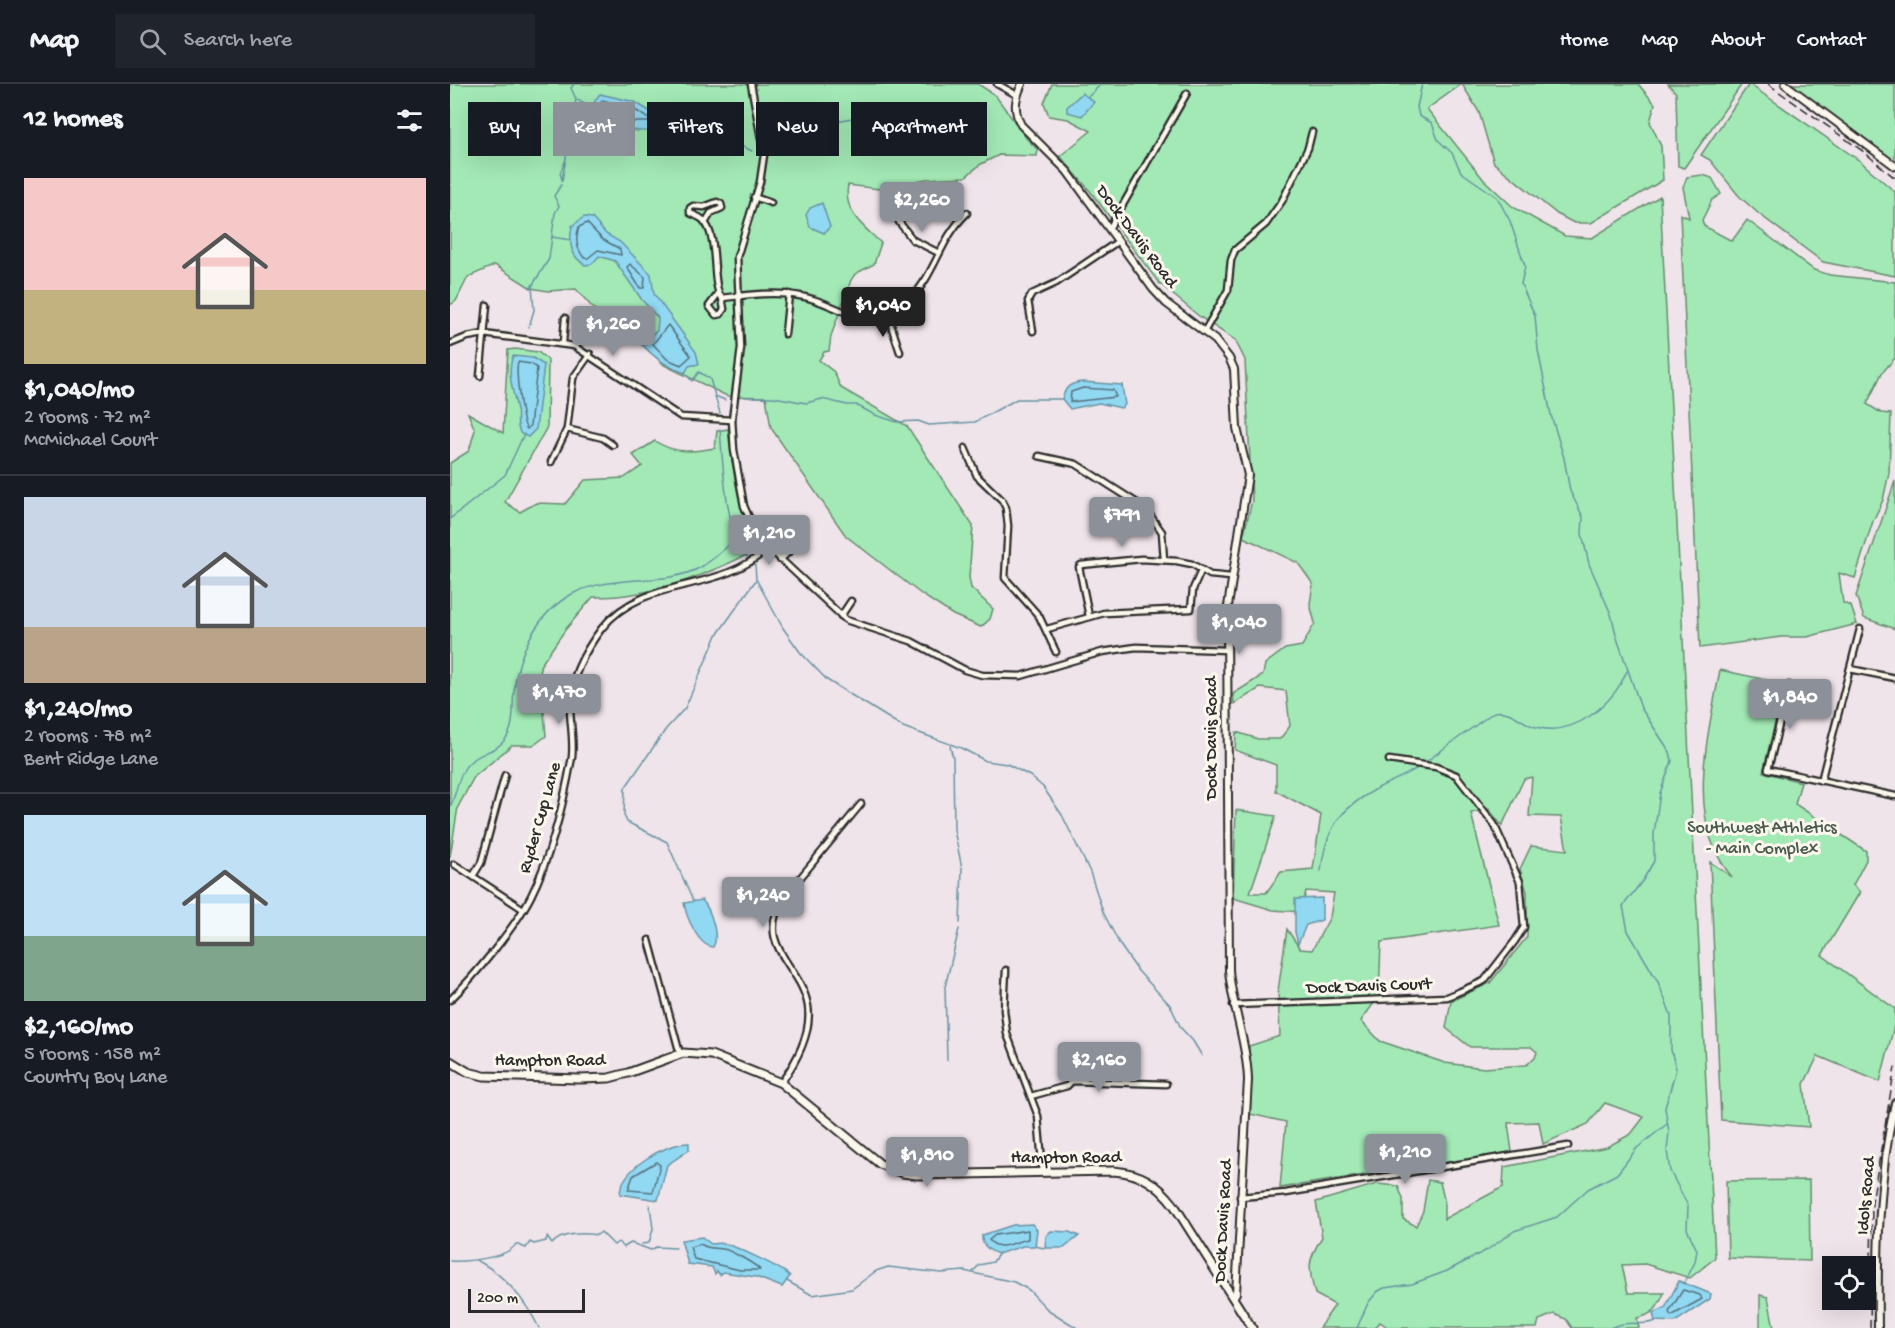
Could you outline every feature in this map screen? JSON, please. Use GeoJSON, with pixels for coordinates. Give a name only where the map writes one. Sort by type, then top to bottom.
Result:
{"type":"FeatureCollection","features":[{"type":"Feature","properties":{"kind":"main road","name":"Hampton Road"},"geometry":{"type":"LineString","coordinates":[[450,1061],[464,1070],[484,1076],[609,1078],[680,1054],[696,1052],[711,1055],[781,1083],[880,1164],[894,1171],[917,1175],[1113,1171],[1139,1175],[1150,1181],[1174,1204],[1252,1328]]}},
{"type":"Feature","properties":{"kind":"street"},"geometry":{"type":"LineString","coordinates":[[751,84],[764,146],[762,173],[739,245],[736,267],[741,348],[732,420],[734,450],[747,516],[758,538],[767,549],[841,616],[859,625],[911,641],[965,670],[992,677],[1021,676],[1102,652],[1136,647],[1227,650]]}},
{"type":"Feature","properties":{"kind":"street"},"geometry":{"type":"LineString","coordinates":[[997,84],[1017,95],[1022,84]]}},
{"type":"Feature","properties":{"kind":"street"},"geometry":{"type":"LineString","coordinates":[[1785,84],[1895,166]]}},
{"type":"Feature","properties":{"kind":"street"},"geometry":{"type":"LineString","coordinates":[[1109,229],[1187,93]]}},
{"type":"Feature","properties":{"kind":"street","name":"Dock Davis Road"},"geometry":{"type":"LineString","coordinates":[[1017,95],[1015,110],[1021,124],[1067,171],[1160,297],[1224,350],[1234,369],[1237,428],[1248,475],[1231,577],[1227,650],[1229,970],[1233,1005],[1247,1054],[1236,1293],[1233,1298]]}},
{"type":"Feature","properties":{"kind":"street"},"geometry":{"type":"LineString","coordinates":[[1204,332],[1228,290],[1231,260],[1235,250],[1266,225],[1282,201],[1308,148],[1312,132]]}},
{"type":"Feature","properties":{"kind":"street"},"geometry":{"type":"LineString","coordinates":[[754,197],[771,203]]}},
{"type":"Feature","properties":{"kind":"street"},"geometry":{"type":"LineString","coordinates":[[705,223],[711,213],[722,208],[721,204],[717,202],[710,206],[690,208],[690,213],[705,223],[715,253],[720,296],[789,294],[804,296],[856,317],[888,316],[906,304],[922,286],[951,229],[967,213]]}},
{"type":"Feature","properties":{"kind":"street"},"geometry":{"type":"LineString","coordinates":[[899,222],[913,240],[939,253]]}},
{"type":"Feature","properties":{"kind":"street"},"geometry":{"type":"LineString","coordinates":[[1033,331],[1028,301],[1032,294],[1056,283],[1118,242]]}},
{"type":"Feature","properties":{"kind":"street"},"geometry":{"type":"LineString","coordinates":[[785,334],[789,294]]}},
{"type":"Feature","properties":{"kind":"street"},"geometry":{"type":"LineString","coordinates":[[480,376],[487,305]]}},
{"type":"Feature","properties":{"kind":"street"},"geometry":{"type":"LineString","coordinates":[[888,316],[900,352]]}},
{"type":"Feature","properties":{"kind":"street"},"geometry":{"type":"LineString","coordinates":[[562,343],[565,318]]}},
{"type":"Feature","properties":{"kind":"street"},"geometry":{"type":"LineString","coordinates":[[450,344],[466,337],[484,334],[562,343],[580,348],[590,354],[675,415],[686,419],[732,420]]}},
{"type":"Feature","properties":{"kind":"street"},"geometry":{"type":"LineString","coordinates":[[551,462],[567,429],[571,384],[590,354]]}},
{"type":"Feature","properties":{"kind":"street"},"geometry":{"type":"LineString","coordinates":[[567,429],[603,438],[613,446]]}},
{"type":"Feature","properties":{"kind":"street"},"geometry":{"type":"LineString","coordinates":[[965,448],[977,476],[1002,500],[1006,508],[1008,526],[1005,578],[1039,616],[1056,652]]}},
{"type":"Feature","properties":{"kind":"street"},"geometry":{"type":"LineString","coordinates":[[1039,456],[1076,464],[1145,508],[1162,532],[1164,560]]}},
{"type":"Feature","properties":{"kind":"street"},"geometry":{"type":"LineString","coordinates":[[780,560],[794,547]]}},
{"type":"Feature","properties":{"kind":"street","name":"Ryder Cup Lane"},"geometry":{"type":"LineString","coordinates":[[450,1000],[523,909],[537,883],[569,772],[572,753],[570,699],[573,681],[602,628],[619,611],[636,600],[736,572],[767,549]]}},
{"type":"Feature","properties":{"kind":"street"},"geometry":{"type":"LineString","coordinates":[[1089,616],[1079,567],[1081,565],[1141,559],[1164,560],[1192,564],[1201,572],[1231,577]]}},
{"type":"Feature","properties":{"kind":"street"},"geometry":{"type":"LineString","coordinates":[[1047,629],[1089,616],[1191,609],[1193,589],[1201,572]]}},
{"type":"Feature","properties":{"kind":"street"},"geometry":{"type":"LineString","coordinates":[[841,616],[851,601]]}},
{"type":"Feature","properties":{"kind":"street"},"geometry":{"type":"LineString","coordinates":[[1821,781],[1860,629]]}},
{"type":"Feature","properties":{"kind":"street"},"geometry":{"type":"LineString","coordinates":[[1850,669],[1895,678]]}},
{"type":"Feature","properties":{"kind":"street"},"geometry":{"type":"LineString","coordinates":[[1789,685],[1768,769],[1895,796]]}},
{"type":"Feature","properties":{"kind":"street","name":"Dock Davis Court"},"geometry":{"type":"LineString","coordinates":[[1233,1005],[1447,997],[1484,981],[1524,927],[1520,882],[1494,824],[1456,775],[1436,767],[1389,760]]}},
{"type":"Feature","properties":{"kind":"street"},"geometry":{"type":"LineString","coordinates":[[473,876],[481,862],[505,775]]}},
{"type":"Feature","properties":{"kind":"street"},"geometry":{"type":"LineString","coordinates":[[781,1083],[802,1045],[809,1018],[808,1004],[799,984],[775,943],[775,912],[782,900],[861,804]]}},
{"type":"Feature","properties":{"kind":"street"},"geometry":{"type":"LineString","coordinates":[[454,864],[523,909]]}},
{"type":"Feature","properties":{"kind":"street"},"geometry":{"type":"LineString","coordinates":[[649,940],[680,1054]]}},
{"type":"Feature","properties":{"kind":"street"},"geometry":{"type":"LineString","coordinates":[[1006,969],[1004,1010],[1007,1034],[1038,1116],[1043,1173]]}},
{"type":"Feature","properties":{"kind":"street"},"geometry":{"type":"LineString","coordinates":[[1031,1096],[1067,1086],[1072,1081],[1166,1084]]}},
{"type":"Feature","properties":{"kind":"street","name":"Idols Road"},"geometry":{"type":"LineString","coordinates":[[1878,1328],[1879,1216],[1883,1170],[1895,1103]]}},
{"type":"Feature","properties":{"kind":"street"},"geometry":{"type":"LineString","coordinates":[[1240,1197],[1286,1193],[1568,1146]]}},
{"type":"Feature","properties":{"kind":"green space"},"geometry":{"type":"Polygon","coordinates":[[[450,84],[978,84],[995,95],[1027,139],[1038,150],[1037,156],[999,155],[981,164],[965,177],[926,179],[879,189],[848,185],[847,195],[851,211],[881,243],[874,264],[855,274],[851,280],[831,336],[829,351],[824,352],[819,360],[834,372],[841,388],[907,426],[973,526],[969,577],[971,588],[993,609],[990,619],[981,627],[953,615],[921,594],[846,536],[771,428],[766,397],[727,396],[664,365],[648,349],[592,307],[576,289],[548,291],[531,288],[495,265],[468,277],[456,301],[450,305],[450,84]]]}},
{"type":"Feature","properties":{"kind":"green space"},"geometry":{"type":"Polygon","coordinates":[[[1052,84],[1462,84],[1427,109],[1484,180],[1513,207],[1565,236],[1592,238],[1660,196],[1715,1258],[1690,1278],[1645,1264],[1622,1265],[1628,1293],[1664,1293],[1654,1310],[1637,1318],[1639,1328],[1572,1328],[1566,1319],[1554,1314],[1539,1320],[1537,1328],[1389,1328],[1380,1322],[1375,1328],[1319,1328],[1335,1305],[1315,1294],[1311,1277],[1311,1258],[1322,1237],[1316,1202],[1377,1184],[1398,1186],[1403,1199],[1403,1219],[1416,1226],[1423,1211],[1428,1180],[1440,1182],[1444,1199],[1444,1219],[1503,1187],[1504,1167],[1607,1147],[1631,1134],[1644,1117],[1605,1103],[1588,1124],[1543,1144],[1539,1122],[1508,1123],[1512,1152],[1280,1188],[1286,1122],[1250,1114],[1249,1046],[1280,1036],[1278,991],[1287,929],[1300,949],[1312,950],[1330,917],[1334,893],[1306,891],[1301,912],[1273,910],[1233,898],[1236,810],[1276,816],[1250,893],[1266,893],[1281,872],[1313,869],[1321,815],[1276,791],[1276,765],[1235,750],[1236,732],[1258,739],[1280,739],[1290,726],[1286,691],[1260,688],[1234,704],[1233,694],[1263,675],[1265,664],[1285,649],[1302,646],[1315,623],[1310,604],[1313,584],[1298,563],[1243,537],[1252,501],[1245,360],[1235,340],[1200,317],[1159,283],[1090,191],[1060,156],[1091,131],[1068,119],[1049,116],[1044,103],[1052,84]],[[1532,777],[1524,779],[1502,826],[1489,809],[1471,813],[1499,925],[1381,942],[1379,996],[1361,1021],[1380,1041],[1445,1063],[1484,1068],[1526,1065],[1535,1058],[1537,1052],[1531,1047],[1470,1047],[1446,1028],[1451,1001],[1490,983],[1527,937],[1527,892],[1520,869],[1531,846],[1567,850],[1561,817],[1529,816],[1532,777]]]}},
{"type":"Feature","properties":{"kind":"green space"},"geometry":{"type":"Polygon","coordinates":[[[1462,84],[1638,84],[1655,104],[1650,122],[1661,146],[1663,180],[1591,223],[1574,223],[1557,214],[1494,163],[1479,112],[1462,84]]]}},
{"type":"Feature","properties":{"kind":"green space"},"geometry":{"type":"Polygon","coordinates":[[[1668,84],[1742,84],[1684,168],[1678,166],[1676,93],[1668,84]]]}},
{"type":"Feature","properties":{"kind":"green space"},"geometry":{"type":"Polygon","coordinates":[[[1749,84],[1860,161],[1895,192],[1895,276],[1823,262],[1759,214],[1739,196],[1710,160],[1701,155],[1749,84]]]}},
{"type":"Feature","properties":{"kind":"green space"},"geometry":{"type":"Polygon","coordinates":[[[1788,84],[1895,84],[1895,163],[1788,84]]]}},
{"type":"Feature","properties":{"kind":"green space"},"geometry":{"type":"Polygon","coordinates":[[[1703,175],[1712,178],[1721,194],[1712,200],[1702,220],[1704,226],[1732,241],[1747,220],[1814,270],[1830,275],[1895,282],[1895,358],[1882,373],[1867,404],[1881,413],[1891,414],[1889,473],[1883,500],[1873,521],[1855,578],[1839,573],[1843,603],[1851,606],[1857,624],[1807,637],[1781,637],[1700,648],[1680,214],[1689,218],[1683,187],[1687,177],[1703,175]]]}},
{"type":"Feature","properties":{"kind":"green space"},"geometry":{"type":"Polygon","coordinates":[[[508,350],[538,352],[548,360],[547,427],[505,502],[520,512],[536,503],[565,504],[585,480],[624,478],[642,466],[633,455],[655,441],[677,450],[715,448],[717,431],[728,429],[734,476],[741,506],[757,550],[678,583],[636,594],[593,597],[565,630],[540,666],[546,736],[534,745],[512,745],[474,777],[458,807],[450,857],[450,463],[469,451],[475,430],[468,413],[503,433],[508,350]]]}},
{"type":"Feature","properties":{"kind":"green space"},"geometry":{"type":"Polygon","coordinates":[[[1895,481],[1895,629],[1864,618],[1856,596],[1895,481]]]}},
{"type":"Feature","properties":{"kind":"green space","name":"Southwest Athletics - Main Complex"},"geometry":{"type":"Polygon","coordinates":[[[1720,670],[1772,681],[1771,690],[1782,693],[1763,772],[1801,782],[1795,804],[1866,851],[1866,860],[1853,885],[1860,892],[1822,955],[1895,1009],[1895,1022],[1880,1082],[1818,1056],[1804,1084],[1809,1127],[1721,1120],[1710,862],[1732,877],[1717,855],[1708,830],[1704,804],[1706,750],[1720,670]]]}},
{"type":"Feature","properties":{"kind":"green space"},"geometry":{"type":"Polygon","coordinates":[[[1809,1180],[1810,1261],[1728,1258],[1726,1181],[1809,1180]]]}},
{"type":"Feature","properties":{"kind":"green space"},"geometry":{"type":"Polygon","coordinates":[[[1760,1295],[1768,1297],[1774,1328],[1760,1328],[1760,1295]]]}},
{"type":"Feature","properties":{"kind":"water"},"geometry":{"type":"Polygon","coordinates":[[[1082,93],[1094,102],[1082,116],[1067,112],[1067,107],[1082,93]]]}},
{"type":"Feature","properties":{"kind":"water"},"geometry":{"type":"Polygon","coordinates":[[[600,94],[635,102],[595,102],[600,94]]]}},
{"type":"Feature","properties":{"kind":"water"},"geometry":{"type":"Polygon","coordinates":[[[635,102],[647,110],[647,131],[635,130],[635,102]]]}},
{"type":"Feature","properties":{"kind":"water"},"geometry":{"type":"Polygon","coordinates":[[[822,203],[830,227],[824,233],[810,227],[806,215],[810,208],[822,203]]]}},
{"type":"Feature","properties":{"kind":"water"},"geometry":{"type":"Polygon","coordinates":[[[584,217],[592,218],[606,234],[620,242],[651,274],[654,294],[696,352],[699,364],[689,366],[685,373],[660,360],[640,342],[657,331],[658,318],[642,300],[615,261],[599,256],[592,264],[585,265],[576,258],[571,243],[572,226],[584,217]]]}},
{"type":"Feature","properties":{"kind":"water"},"geometry":{"type":"Polygon","coordinates":[[[513,356],[533,358],[544,365],[536,429],[528,437],[521,434],[518,428],[518,413],[510,377],[513,356]]]}},
{"type":"Feature","properties":{"kind":"water"},"geometry":{"type":"Polygon","coordinates":[[[1075,383],[1122,385],[1125,405],[1121,408],[1099,403],[1070,409],[1062,399],[1065,391],[1075,383]]]}},
{"type":"Feature","properties":{"kind":"water"},"geometry":{"type":"Polygon","coordinates":[[[1322,898],[1322,920],[1306,925],[1298,944],[1295,932],[1295,899],[1322,898]]]}},
{"type":"Feature","properties":{"kind":"water"},"geometry":{"type":"Polygon","coordinates":[[[702,900],[713,923],[715,942],[713,947],[702,942],[685,909],[684,903],[702,900]]]}},
{"type":"Feature","properties":{"kind":"water"},"geometry":{"type":"Polygon","coordinates":[[[689,1143],[689,1150],[667,1165],[658,1200],[620,1194],[622,1184],[636,1166],[657,1152],[689,1143]]]}},
{"type":"Feature","properties":{"kind":"water"},"geometry":{"type":"Polygon","coordinates":[[[1032,1224],[1037,1230],[1035,1246],[1023,1246],[998,1254],[983,1242],[982,1235],[1013,1225],[1032,1224]]]}},
{"type":"Feature","properties":{"kind":"water"},"geometry":{"type":"Polygon","coordinates":[[[1051,1231],[1069,1232],[1079,1236],[1064,1248],[1045,1248],[1046,1236],[1051,1231]]]}},
{"type":"Feature","properties":{"kind":"water"},"geometry":{"type":"Polygon","coordinates":[[[702,1237],[711,1244],[723,1243],[748,1253],[790,1276],[782,1287],[756,1277],[723,1272],[720,1275],[717,1271],[715,1274],[712,1267],[688,1264],[681,1240],[702,1237]]]}},
{"type":"Feature","properties":{"kind":"water"},"geometry":{"type":"Polygon","coordinates":[[[1679,1281],[1711,1294],[1710,1299],[1675,1322],[1655,1321],[1653,1313],[1665,1308],[1679,1281]]]}},
{"type":"Feature","properties":{"kind":"waterway"},"geometry":{"type":"LineString","coordinates":[[574,84],[571,88],[576,99],[581,102]]}},
{"type":"Feature","properties":{"kind":"waterway"},"geometry":{"type":"LineString","coordinates":[[1088,97],[1101,84]]}},
{"type":"Feature","properties":{"kind":"waterway"},"geometry":{"type":"LineString","coordinates":[[1422,84],[1417,107],[1419,116],[1432,123],[1438,140],[1452,153],[1461,172],[1497,197],[1510,221],[1525,266],[1521,284],[1535,316],[1538,350],[1551,415],[1564,458],[1570,491],[1583,517],[1582,534],[1589,564],[1611,614],[1641,708],[1670,752],[1672,761],[1660,793],[1654,834],[1654,861],[1623,906],[1628,931],[1658,982],[1671,1015],[1671,1050],[1676,1069],[1665,1108],[1669,1132],[1667,1151],[1670,1171],[1688,1206],[1687,1229],[1697,1250],[1695,1262],[1684,1284]]}},
{"type":"Feature","properties":{"kind":"waterway"},"geometry":{"type":"LineString","coordinates":[[562,181],[576,99]]}},
{"type":"Feature","properties":{"kind":"waterway"},"geometry":{"type":"LineString","coordinates":[[839,121],[851,118]]}},
{"type":"Feature","properties":{"kind":"waterway"},"geometry":{"type":"LineString","coordinates":[[744,147],[752,151]]}},
{"type":"Feature","properties":{"kind":"waterway"},"geometry":{"type":"LineString","coordinates":[[562,179],[560,173],[565,162]]}},
{"type":"Feature","properties":{"kind":"waterway"},"geometry":{"type":"LineString","coordinates":[[529,327],[534,310],[532,286],[549,259],[555,213],[559,206],[554,196],[561,185]]}},
{"type":"Feature","properties":{"kind":"waterway"},"geometry":{"type":"LineString","coordinates":[[552,237],[571,240]]}},
{"type":"Feature","properties":{"kind":"waterway"},"geometry":{"type":"LineString","coordinates":[[684,372],[692,381],[699,372],[710,379],[720,413]]}},
{"type":"Feature","properties":{"kind":"waterway"},"geometry":{"type":"LineString","coordinates":[[715,396],[725,400]]}},
{"type":"Feature","properties":{"kind":"waterway"},"geometry":{"type":"LineString","coordinates":[[745,397],[774,397],[806,403],[822,399],[856,405],[875,415],[897,422],[918,421],[929,425],[975,422],[1017,399],[1061,399]]}},
{"type":"Feature","properties":{"kind":"waterway"},"geometry":{"type":"LineString","coordinates":[[720,429],[726,497],[734,532],[740,547],[748,558]]}},
{"type":"Feature","properties":{"kind":"waterway"},"geometry":{"type":"LineString","coordinates":[[450,519],[505,475],[524,434]]}},
{"type":"Feature","properties":{"kind":"waterway"},"geometry":{"type":"LineString","coordinates":[[450,807],[466,766],[475,758],[501,744],[509,733],[519,663],[531,636],[549,612],[572,594],[587,588],[687,573],[710,561],[736,538]]}},
{"type":"Feature","properties":{"kind":"waterway"},"geometry":{"type":"LineString","coordinates":[[755,565],[756,579],[783,628],[800,652],[827,680],[903,727],[961,748],[986,761],[1007,764],[1030,776],[1043,787],[1062,815],[1090,872],[1103,912],[1120,945],[1138,971],[1170,1005],[1181,1028],[1193,1041],[1202,1056]]}},
{"type":"Feature","properties":{"kind":"waterway"},"geometry":{"type":"LineString","coordinates":[[693,901],[667,842],[627,822],[624,815],[625,788],[666,729],[685,708],[717,635],[756,580]]}},
{"type":"Feature","properties":{"kind":"waterway"},"geometry":{"type":"LineString","coordinates":[[1424,763],[1494,712],[1511,714],[1530,725],[1550,729],[1564,728],[1578,723],[1602,706],[1621,683],[1627,671]]}},
{"type":"Feature","properties":{"kind":"waterway"},"geometry":{"type":"LineString","coordinates":[[950,746],[953,758],[954,830],[962,868],[960,923]]}},
{"type":"Feature","properties":{"kind":"waterway"},"geometry":{"type":"LineString","coordinates":[[1321,871],[1331,831],[1345,812],[1365,796],[1420,766]]}},
{"type":"Feature","properties":{"kind":"waterway"},"geometry":{"type":"LineString","coordinates":[[947,1060],[945,987],[959,929]]}},
{"type":"Feature","properties":{"kind":"waterway"},"geometry":{"type":"LineString","coordinates":[[1357,1328],[1368,1303],[1377,1292],[1384,1288],[1412,1284],[1447,1271],[1487,1250],[1514,1231],[1557,1217],[1588,1189],[1617,1174],[1637,1148],[1667,1124]]}},
{"type":"Feature","properties":{"kind":"waterway"},"geometry":{"type":"LineString","coordinates":[[642,1244],[649,1243],[653,1229],[650,1205]]}},
{"type":"Feature","properties":{"kind":"waterway"},"geometry":{"type":"LineString","coordinates":[[450,1261],[476,1260],[496,1256],[512,1249],[516,1244],[526,1248],[530,1242],[534,1244],[546,1241],[547,1237],[552,1244],[567,1235],[597,1235],[601,1232],[614,1245],[618,1242],[624,1247],[631,1243],[651,1250],[656,1247],[676,1248]]}},
{"type":"Feature","properties":{"kind":"waterway"},"geometry":{"type":"LineString","coordinates":[[1035,1246],[1044,1248]]}},
{"type":"Feature","properties":{"kind":"waterway"},"geometry":{"type":"LineString","coordinates":[[973,1272],[979,1265],[993,1262],[999,1253]]}},
{"type":"Feature","properties":{"kind":"waterway"},"geometry":{"type":"LineString","coordinates":[[476,1260],[495,1272],[513,1289],[539,1328]]}},
{"type":"Feature","properties":{"kind":"waterway"},"geometry":{"type":"LineString","coordinates":[[787,1281],[812,1295],[852,1289],[876,1271],[888,1267],[941,1273],[964,1271],[1014,1282],[1029,1290],[1047,1309],[1077,1328]]}},
{"type":"Feature","properties":{"kind":"waterway"},"geometry":{"type":"LineString","coordinates":[[1610,1328],[1623,1324],[1656,1321]]}},
{"type":"Feature","properties":{"kind":"railway"},"geometry":{"type":"LineString","coordinates":[[1768,84],[1864,152],[1895,178]]}},
{"type":"Feature","properties":{"kind":"railway"},"geometry":{"type":"LineString","coordinates":[[1870,1328],[1872,1202],[1895,1067]]}}]}
